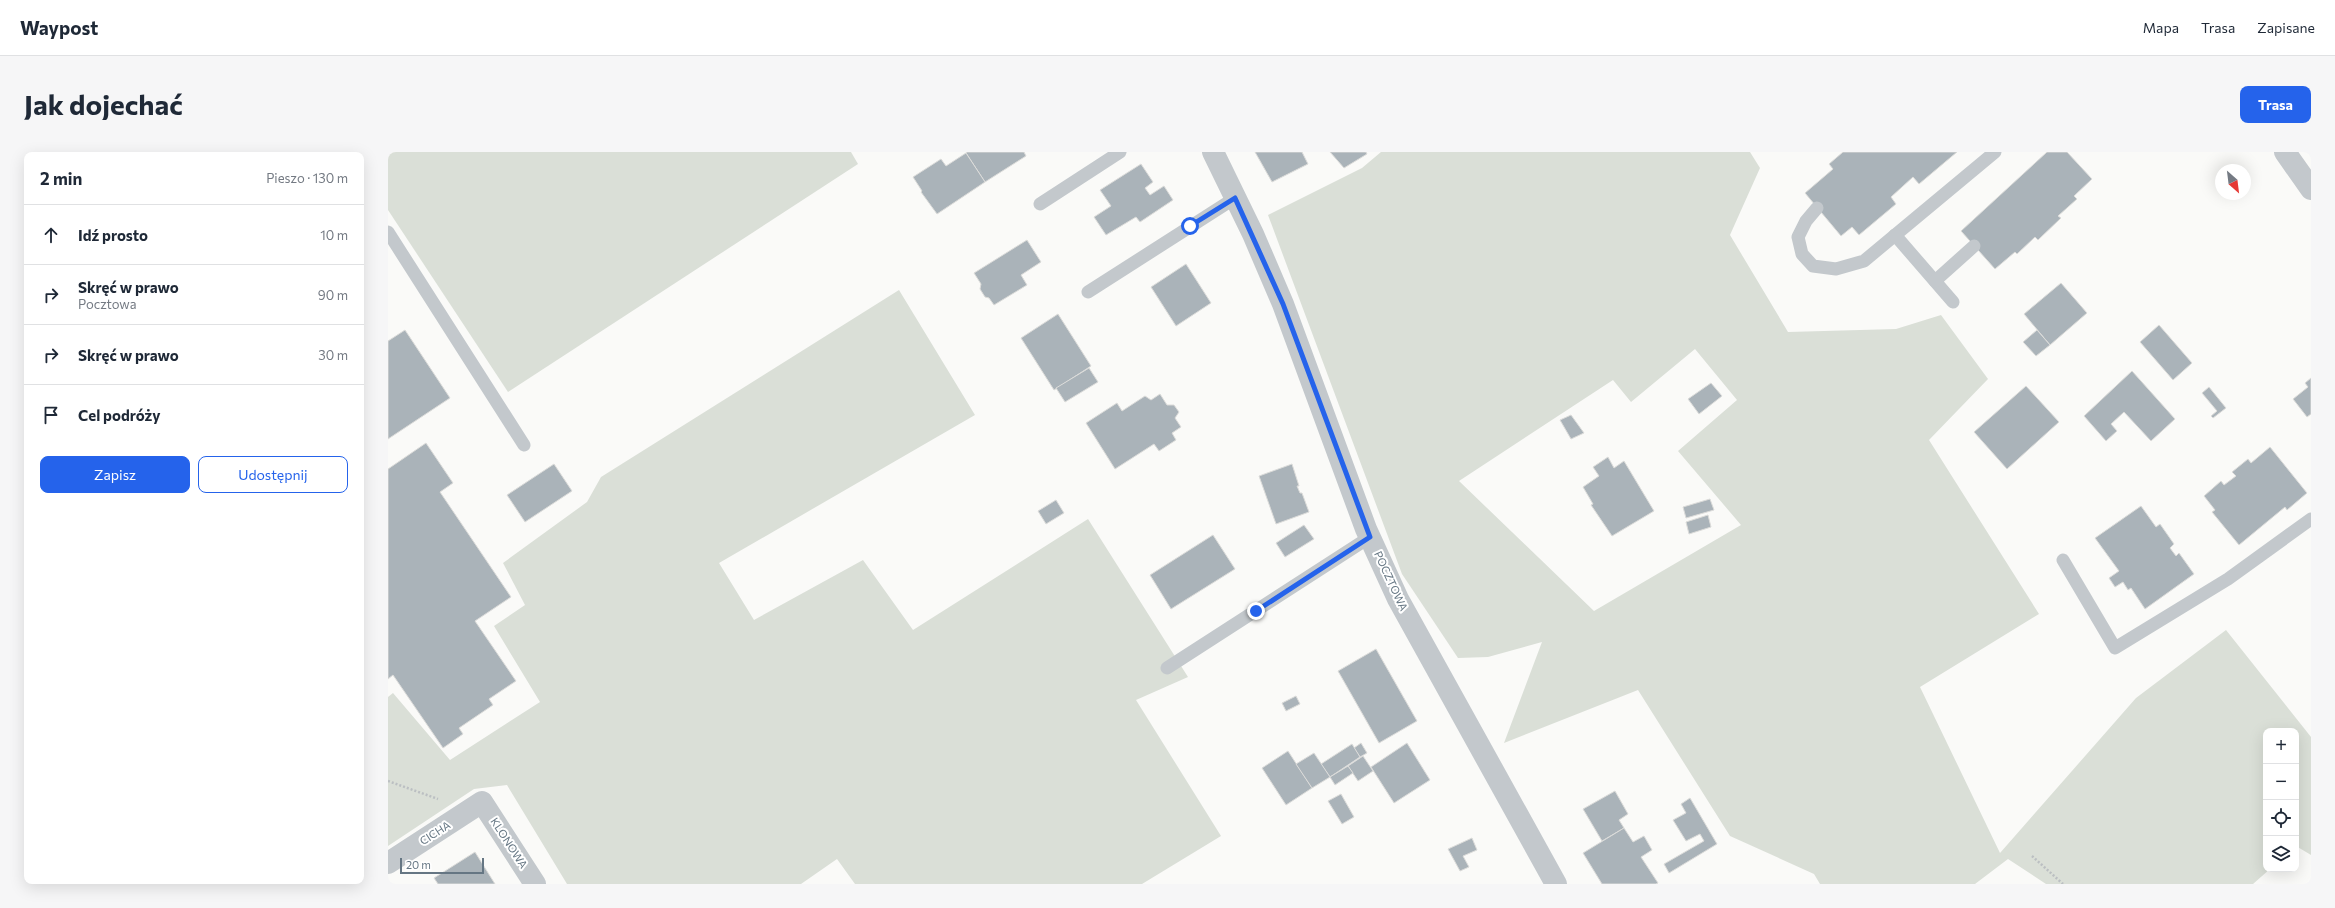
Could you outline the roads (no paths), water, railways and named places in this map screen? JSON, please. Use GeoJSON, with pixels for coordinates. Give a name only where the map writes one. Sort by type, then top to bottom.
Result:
{"type":"FeatureCollection","features":[{"type":"Feature","properties":{"kind":"street","name":"POCZTOWA"},"geometry":{"type":"LineString","coordinates":[[1213,152],[1283,304],[1370,537],[1398,599],[1556,884]]}},
{"type":"Feature","properties":{"kind":"street"},"geometry":{"type":"LineString","coordinates":[[2285,152],[2311,189]]}},
{"type":"Feature","properties":{"kind":"street","name":"CICHA"},"geometry":{"type":"LineString","coordinates":[[388,863],[476,806]]}},
{"type":"Feature","properties":{"kind":"street","name":"KLONOWA"},"geometry":{"type":"LineString","coordinates":[[476,806],[535,884]]}},
{"type":"Feature","properties":{"kind":"lane"},"geometry":{"type":"LineString","coordinates":[[1040,204],[1120,152]]}},
{"type":"Feature","properties":{"kind":"lane"},"geometry":{"type":"LineString","coordinates":[[1817,208],[1806,221],[1798,236],[1802,254],[1813,266],[1836,269],[1864,261],[1995,152]]}},
{"type":"Feature","properties":{"kind":"lane"},"geometry":{"type":"LineString","coordinates":[[1088,292],[1235,198]]}},
{"type":"Feature","properties":{"kind":"lane"},"geometry":{"type":"LineString","coordinates":[[388,232],[524,445]]}},
{"type":"Feature","properties":{"kind":"lane"},"geometry":{"type":"LineString","coordinates":[[1895,235],[1953,302]]}},
{"type":"Feature","properties":{"kind":"lane"},"geometry":{"type":"LineString","coordinates":[[1935,281],[1974,246]]}},
{"type":"Feature","properties":{"kind":"lane"},"geometry":{"type":"LineString","coordinates":[[2063,560],[2115,648],[2228,580],[2311,519]]}},
{"type":"Feature","properties":{"kind":"lane"},"geometry":{"type":"LineString","coordinates":[[1166,668],[1370,537]]}}]}
